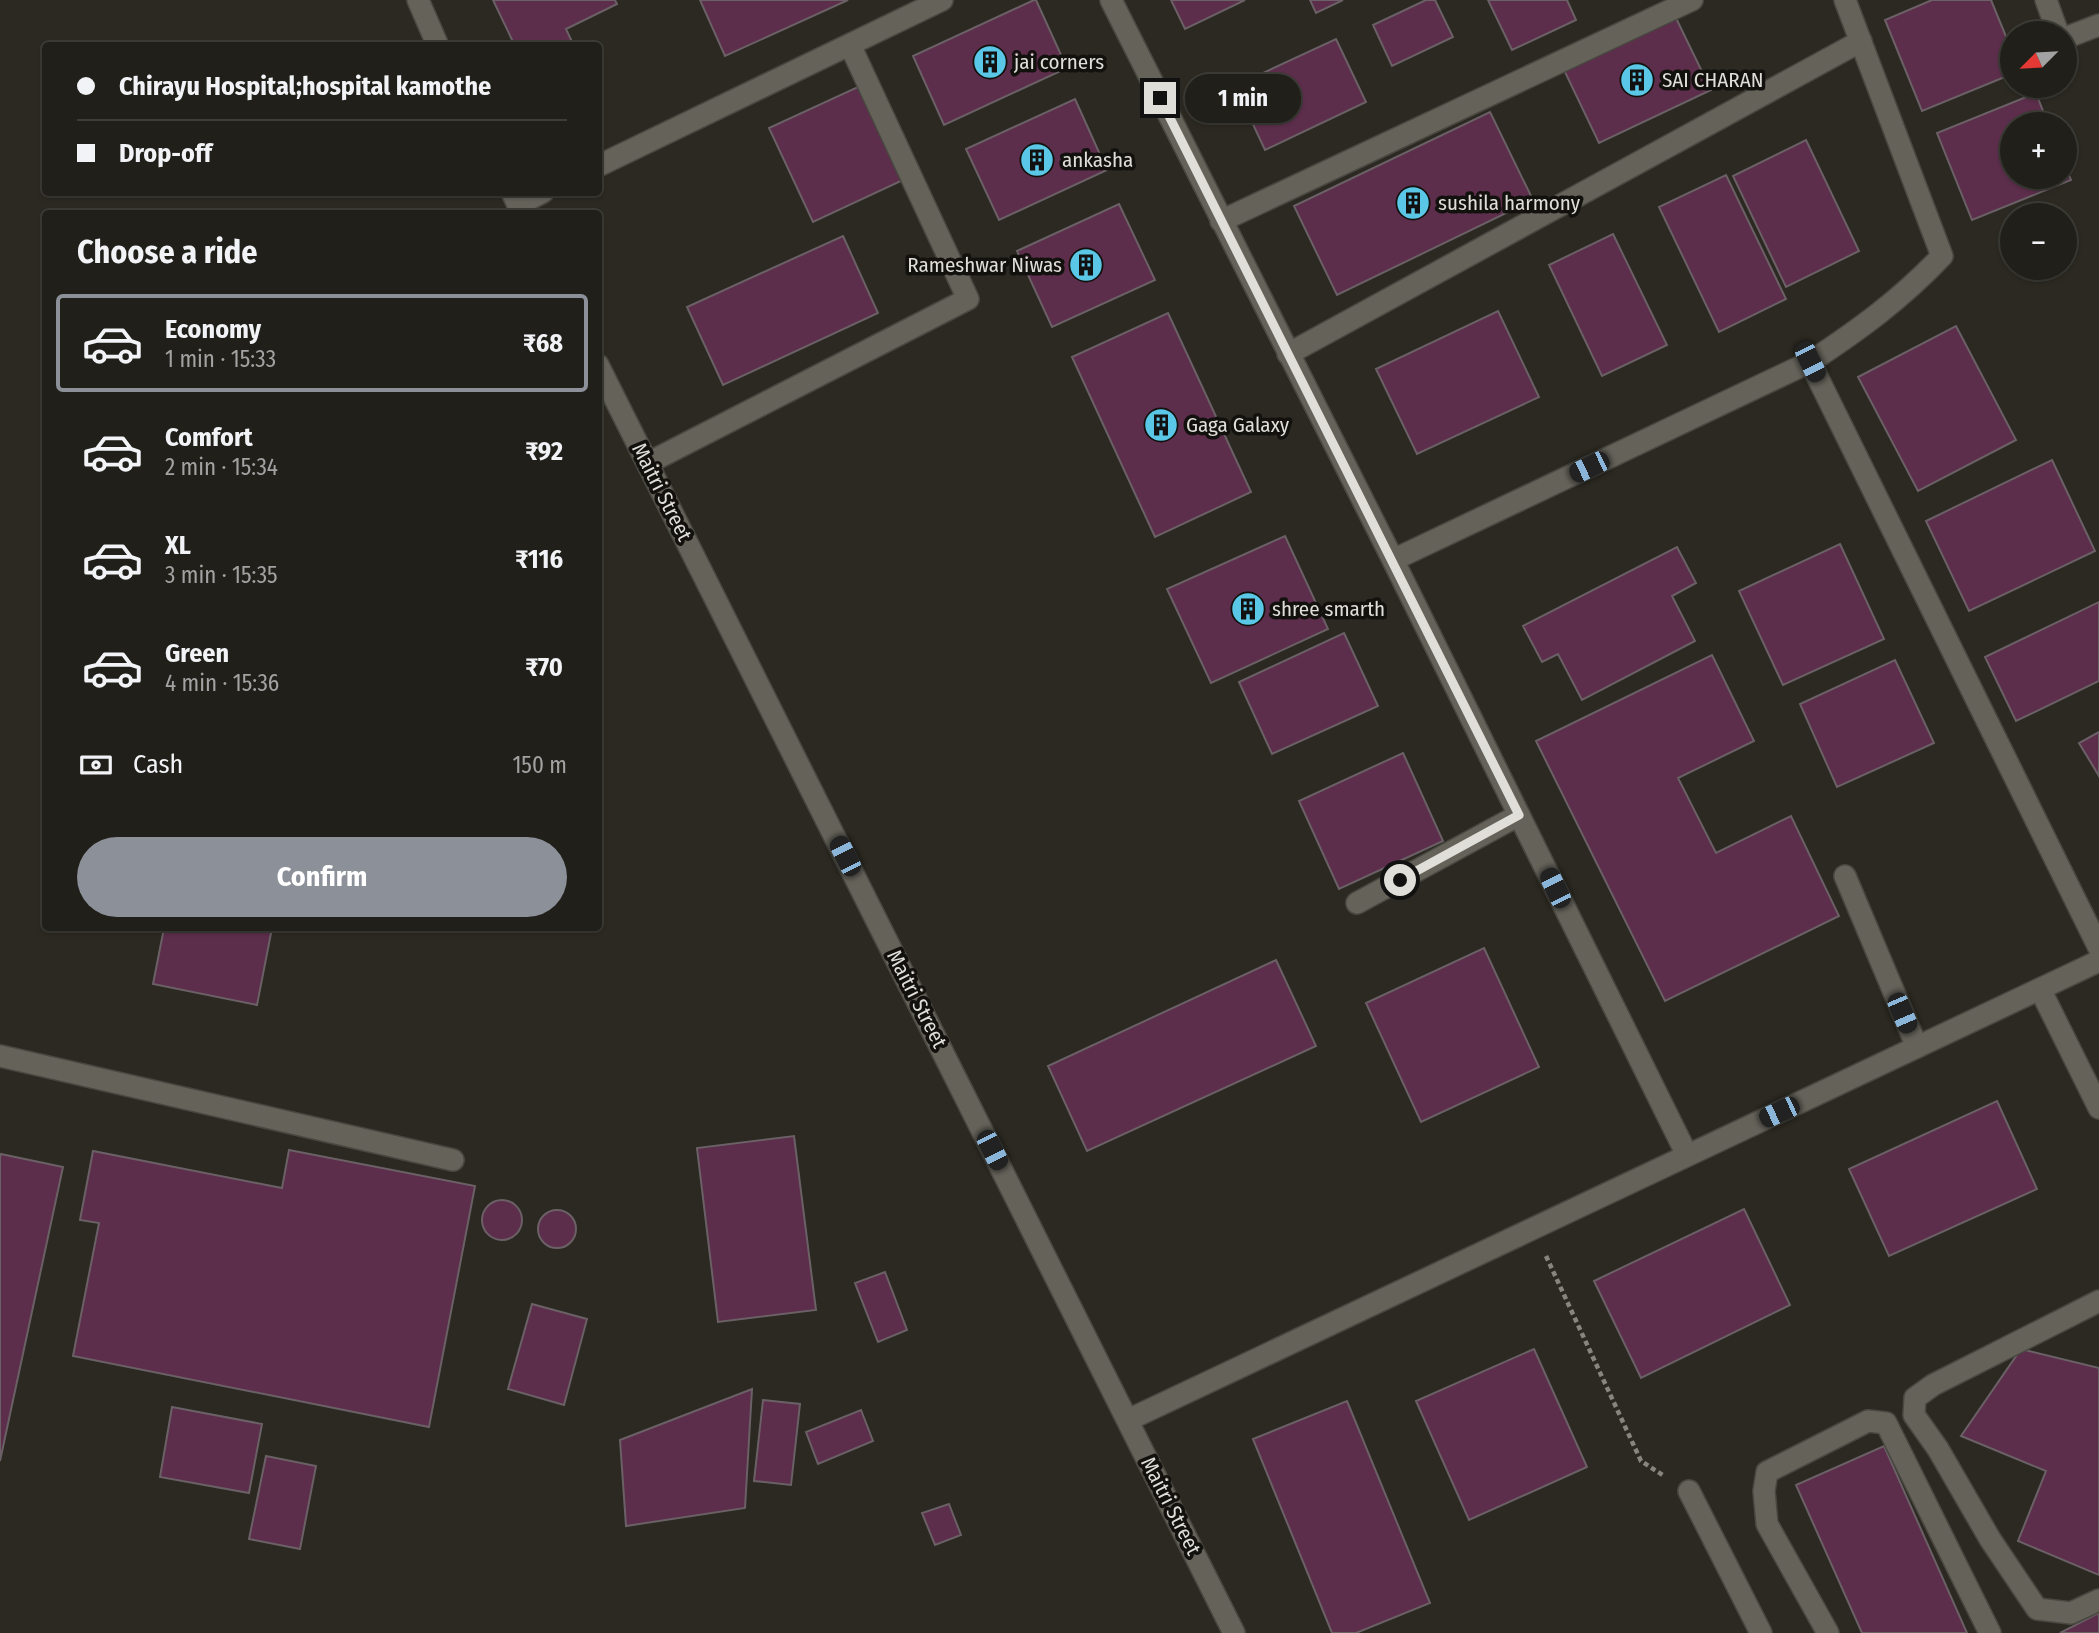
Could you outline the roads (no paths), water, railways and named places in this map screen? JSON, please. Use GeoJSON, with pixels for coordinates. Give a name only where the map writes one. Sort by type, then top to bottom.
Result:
{"type":"FeatureCollection","features":[{"type":"Feature","properties":{"kind":"street"},"geometry":{"type":"LineString","coordinates":[[418,0],[436,42]]}},
{"type":"Feature","properties":{"kind":"street"},"geometry":{"type":"LineString","coordinates":[[602,164],[943,0]]}},
{"type":"Feature","properties":{"kind":"street"},"geometry":{"type":"LineString","coordinates":[[1111,0],[1393,560],[1687,1156]]}},
{"type":"Feature","properties":{"kind":"street"},"geometry":{"type":"LineString","coordinates":[[1221,221],[1692,0]]}},
{"type":"Feature","properties":{"kind":"street"},"geometry":{"type":"LineString","coordinates":[[1393,560],[1810,362],[1868,324],[1911,289],[1942,256],[1845,0]]}},
{"type":"Feature","properties":{"kind":"street"},"geometry":{"type":"LineString","coordinates":[[2046,0],[2054,21]]}},
{"type":"Feature","properties":{"kind":"street"},"geometry":{"type":"LineString","coordinates":[[2077,33],[2099,25]]}},
{"type":"Feature","properties":{"kind":"street"},"geometry":{"type":"LineString","coordinates":[[1288,354],[1861,41]]}},
{"type":"Feature","properties":{"kind":"street"},"geometry":{"type":"LineString","coordinates":[[648,463],[968,299],[850,45]]}},
{"type":"Feature","properties":{"kind":"street"},"geometry":{"type":"LineString","coordinates":[[517,204],[534,196]]}},
{"type":"Feature","properties":{"kind":"street"},"geometry":{"type":"LineString","coordinates":[[1810,362],[2099,948]]}},
{"type":"Feature","properties":{"kind":"street","name":"Maitri Street"},"geometry":{"type":"LineString","coordinates":[[602,373],[1234,1633]]}},
{"type":"Feature","properties":{"kind":"street"},"geometry":{"type":"LineString","coordinates":[[1357,903],[1519,815]]}},
{"type":"Feature","properties":{"kind":"street"},"geometry":{"type":"LineString","coordinates":[[1845,876],[1917,1047]]}},
{"type":"Feature","properties":{"kind":"street"},"geometry":{"type":"LineString","coordinates":[[1128,1420],[2099,961]]}},
{"type":"Feature","properties":{"kind":"street"},"geometry":{"type":"LineString","coordinates":[[2040,989],[2099,1108]]}},
{"type":"Feature","properties":{"kind":"street"},"geometry":{"type":"LineString","coordinates":[[0,1056],[453,1160]]}},
{"type":"Feature","properties":{"kind":"street"},"geometry":{"type":"LineString","coordinates":[[2099,1301],[1933,1385],[1915,1398],[1914,1415],[1938,1449],[1990,1539],[2037,1609],[2071,1613],[2099,1600]]}},
{"type":"Feature","properties":{"kind":"street"},"geometry":{"type":"LineString","coordinates":[[1828,1633],[1767,1524],[1763,1491],[1767,1472],[1868,1421],[1886,1423],[1990,1633]]}},
{"type":"Feature","properties":{"kind":"street"},"geometry":{"type":"LineString","coordinates":[[1689,1491],[1761,1633]]}},
{"type":"Feature","properties":{"kind":"place","name":"jai corners"},"geometry":{"type":"Point","coordinates":[990,62]}},
{"type":"Feature","properties":{"kind":"place","name":"SAI CHARAN"},"geometry":{"type":"Point","coordinates":[1637,80]}},
{"type":"Feature","properties":{"kind":"place","name":"ankasha"},"geometry":{"type":"Point","coordinates":[1037,160]}},
{"type":"Feature","properties":{"kind":"place","name":"sushila harmony"},"geometry":{"type":"Point","coordinates":[1413,203]}},
{"type":"Feature","properties":{"kind":"place","name":"Rameshwar Niwas"},"geometry":{"type":"Point","coordinates":[1086,265]}},
{"type":"Feature","properties":{"kind":"place","name":"Gaga Galaxy"},"geometry":{"type":"Point","coordinates":[1161,425]}},
{"type":"Feature","properties":{"kind":"place","name":"shree smarth"},"geometry":{"type":"Point","coordinates":[1248,609]}}]}
